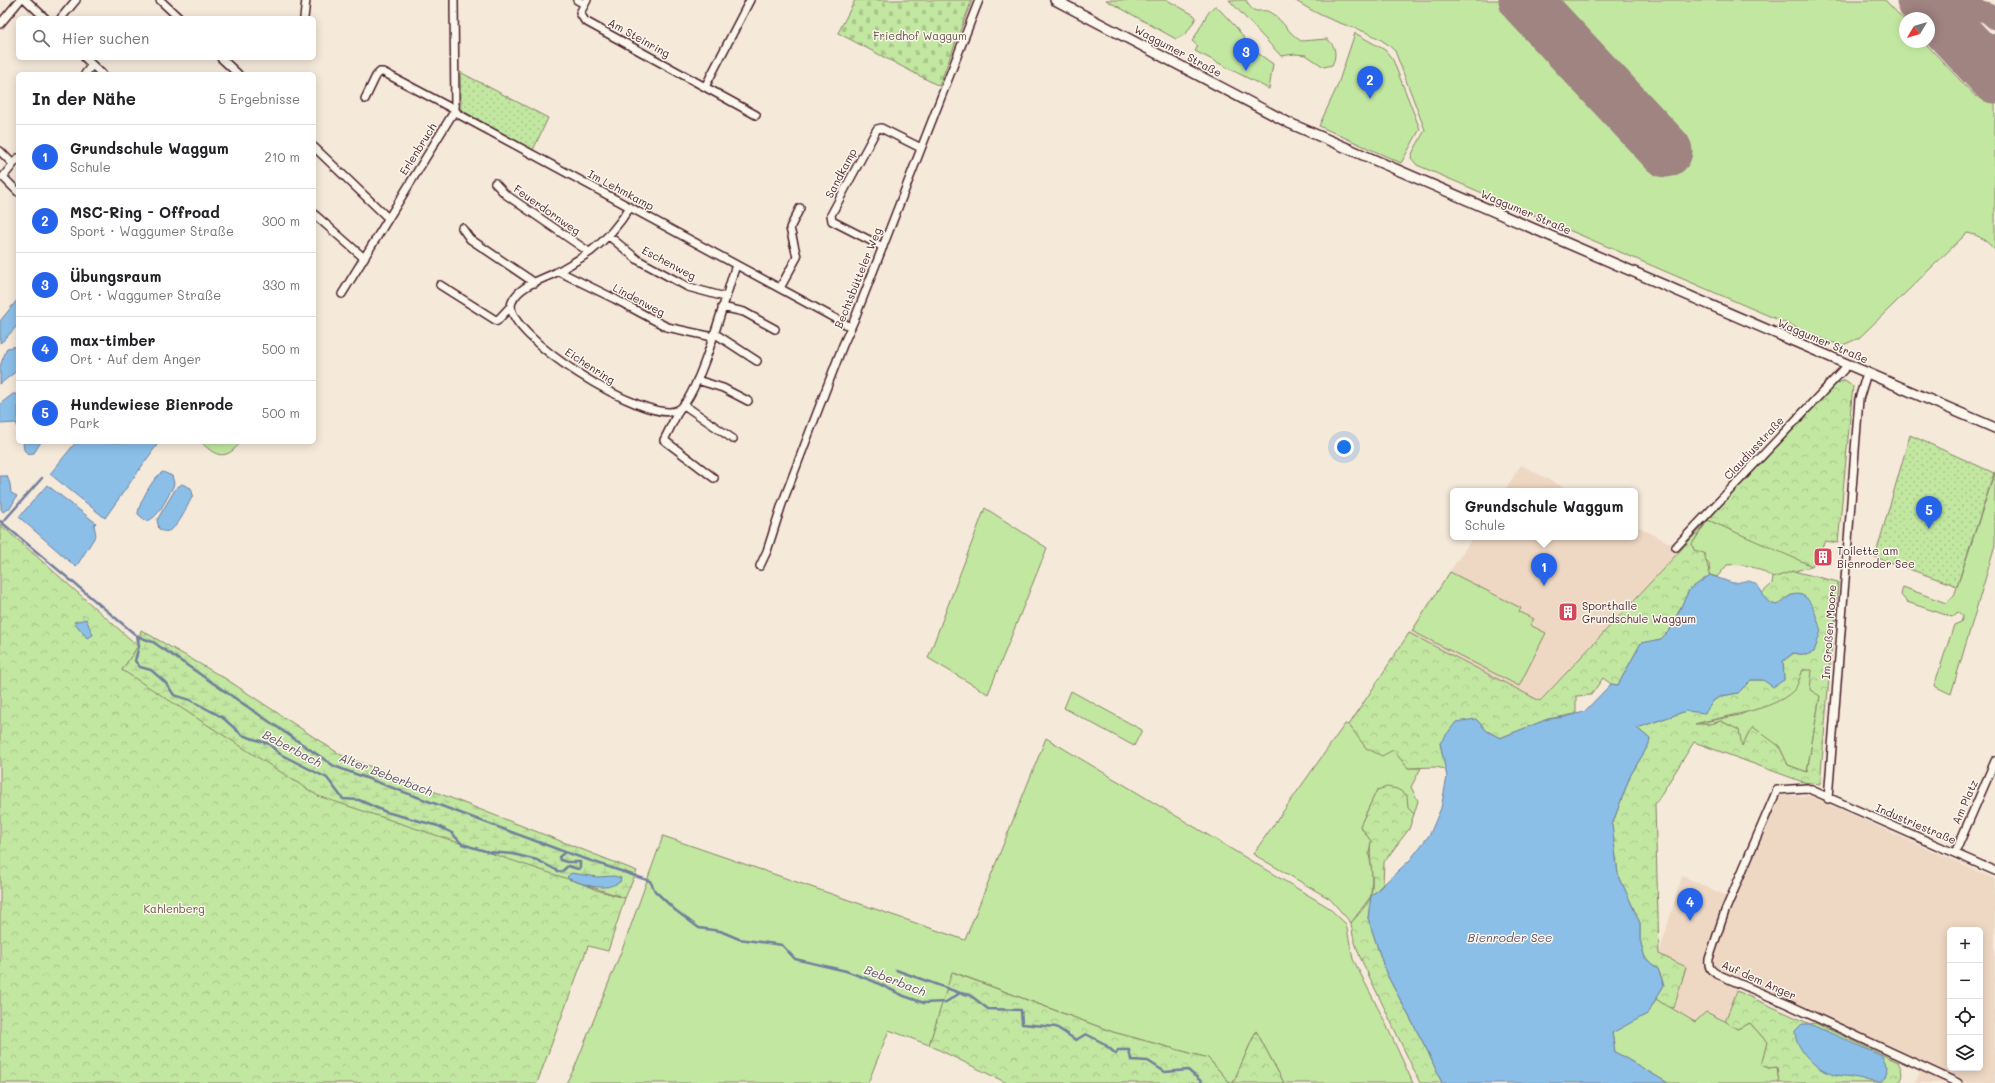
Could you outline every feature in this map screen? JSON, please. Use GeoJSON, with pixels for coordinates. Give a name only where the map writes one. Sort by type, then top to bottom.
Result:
{"type":"FeatureCollection","features":[{"type":"Feature","properties":{"kind":"street"},"geometry":{"type":"LineString","coordinates":[[0,24],[20,0]]}},
{"type":"Feature","properties":{"kind":"street"},"geometry":{"type":"LineString","coordinates":[[26,0],[43,16]]}},
{"type":"Feature","properties":{"kind":"street"},"geometry":{"type":"LineString","coordinates":[[63,16],[76,0]]}},
{"type":"Feature","properties":{"kind":"street"},"geometry":{"type":"LineString","coordinates":[[160,0],[177,16]]}},
{"type":"Feature","properties":{"kind":"street"},"geometry":{"type":"LineString","coordinates":[[304,16],[306,0]]}},
{"type":"Feature","properties":{"kind":"street"},"geometry":{"type":"LineString","coordinates":[[454,0],[455,110]]}},
{"type":"Feature","properties":{"kind":"street"},"geometry":{"type":"LineString","coordinates":[[577,0],[586,2]]}},
{"type":"Feature","properties":{"kind":"street"},"geometry":{"type":"LineString","coordinates":[[705,87],[750,0]]}},
{"type":"Feature","properties":{"kind":"street","name":"Bechtsbütteler Weg"},"geometry":{"type":"LineString","coordinates":[[760,566],[767,551],[782,504],[843,345],[883,247],[979,0]]}},
{"type":"Feature","properties":{"kind":"street","name":"Waggumer Straße"},"geometry":{"type":"LineString","coordinates":[[1055,0],[1289,123],[1995,428]]}},
{"type":"Feature","properties":{"kind":"street","name":"Am Steinring"},"geometry":{"type":"LineString","coordinates":[[586,2],[580,13],[585,21],[756,115]]}},
{"type":"Feature","properties":{"kind":"street"},"geometry":{"type":"LineString","coordinates":[[87,60],[100,72]]}},
{"type":"Feature","properties":{"kind":"street"},"geometry":{"type":"LineString","coordinates":[[223,60],[236,72]]}},
{"type":"Feature","properties":{"kind":"street"},"geometry":{"type":"LineString","coordinates":[[87,72],[92,65]]}},
{"type":"Feature","properties":{"kind":"street","name":"Im Lehmkamp"},"geometry":{"type":"LineString","coordinates":[[365,99],[376,76],[380,72],[383,72],[851,327]]}},
{"type":"Feature","properties":{"kind":"street","name":"Erlenbruch"},"geometry":{"type":"LineString","coordinates":[[342,294],[455,110]]}},
{"type":"Feature","properties":{"kind":"street","name":"Sandkamp"},"geometry":{"type":"LineString","coordinates":[[883,247],[832,221],[831,215],[877,129],[881,128],[921,148]]}},
{"type":"Feature","properties":{"kind":"street"},"geometry":{"type":"LineString","coordinates":[[316,149],[388,218]]}},
{"type":"Feature","properties":{"kind":"street"},"geometry":{"type":"LineString","coordinates":[[0,151],[13,164]]}},
{"type":"Feature","properties":{"kind":"street"},"geometry":{"type":"LineString","coordinates":[[16,160],[3,177],[16,190]]}},
{"type":"Feature","properties":{"kind":"street","name":"Feuerdornweg"},"geometry":{"type":"LineString","coordinates":[[495,183],[505,194],[589,252]]}},
{"type":"Feature","properties":{"kind":"street"},"geometry":{"type":"LineString","coordinates":[[440,285],[497,320],[510,307],[515,297],[520,292],[589,252],[609,236],[630,207]]}},
{"type":"Feature","properties":{"kind":"street"},"geometry":{"type":"LineString","coordinates":[[780,288],[797,257],[790,228],[800,208]]}},
{"type":"Feature","properties":{"kind":"street"},"geometry":{"type":"LineString","coordinates":[[316,216],[364,258]]}},
{"type":"Feature","properties":{"kind":"street"},"geometry":{"type":"LineString","coordinates":[[462,228],[470,239],[535,283]]}},
{"type":"Feature","properties":{"kind":"street","name":"Eschenweg"},"geometry":{"type":"LineString","coordinates":[[609,236],[638,260],[688,287],[725,297]]}},
{"type":"Feature","properties":{"kind":"street"},"geometry":{"type":"LineString","coordinates":[[714,478],[664,440],[697,380],[736,265]]}},
{"type":"Feature","properties":{"kind":"street","name":"Lindenweg"},"geometry":{"type":"LineString","coordinates":[[558,271],[667,327],[713,335],[758,361]]}},
{"type":"Feature","properties":{"kind":"street","name":"Eichenring"},"geometry":{"type":"LineString","coordinates":[[510,307],[514,318],[530,337],[587,379],[618,396],[647,409],[667,413],[682,408]]}},
{"type":"Feature","properties":{"kind":"street"},"geometry":{"type":"LineString","coordinates":[[722,307],[744,312],[775,329]]}},
{"type":"Feature","properties":{"kind":"street","name":"Claudiusstraße"},"geometry":{"type":"LineString","coordinates":[[1676,548],[1848,364]]}},
{"type":"Feature","properties":{"kind":"street","name":"Im Großen Moore"},"geometry":{"type":"LineString","coordinates":[[1828,798],[1859,399],[1867,373]]}},
{"type":"Feature","properties":{"kind":"street"},"geometry":{"type":"LineString","coordinates":[[697,380],[723,388],[748,401]]}},
{"type":"Feature","properties":{"kind":"street"},"geometry":{"type":"LineString","coordinates":[[682,408],[733,439]]}},
{"type":"Feature","properties":{"kind":"street","name":"Am Platz"},"geometry":{"type":"LineString","coordinates":[[1954,853],[1995,761]]}},
{"type":"Feature","properties":{"kind":"street","name":"Auf dem Anger"},"geometry":{"type":"LineString","coordinates":[[1828,798],[1806,788],[1777,790],[1725,911],[1708,965],[1711,970],[1717,974],[1787,1004],[1958,1083]]}},
{"type":"Feature","properties":{"kind":"street","name":"Industriestraße"},"geometry":{"type":"LineString","coordinates":[[1828,798],[1995,871]]}},
{"type":"Feature","properties":{"kind":"shaded area"},"geometry":{"type":"Polygon","coordinates":[[[1521,465],[1564,488],[1506,488],[1521,465]]]}},
{"type":"Feature","properties":{"kind":"shaded area"},"geometry":{"type":"Polygon","coordinates":[[[1638,527],[1681,549],[1539,701],[1409,633],[1471,540],[1638,540],[1638,527]]]}},
{"type":"Feature","properties":{"kind":"shaded area"},"geometry":{"type":"Polygon","coordinates":[[[1780,795],[1811,796],[1995,879],[1995,1083],[1915,1083],[1924,1063],[1741,980],[1725,1021],[1706,1012],[1695,1022],[1678,1013],[1674,1008],[1686,967],[1659,954],[1682,876],[1734,899],[1780,795]]]}},
{"type":"Feature","properties":{"kind":"green space","name":"Friedhof Waggum"},"geometry":{"type":"Polygon","coordinates":[[[855,0],[972,0],[939,86],[838,33],[855,0]]]}},
{"type":"Feature","properties":{"kind":"green space"},"geometry":{"type":"Polygon","coordinates":[[[1106,0],[1167,0],[1194,15],[1196,18],[1186,34],[1176,39],[1106,0]]]}},
{"type":"Feature","properties":{"kind":"green space"},"geometry":{"type":"Polygon","coordinates":[[[1229,0],[1246,0],[1249,6],[1255,11],[1267,11],[1271,13],[1301,41],[1327,39],[1334,47],[1335,51],[1335,58],[1332,65],[1324,67],[1306,55],[1295,54],[1281,56],[1229,0]]]}},
{"type":"Feature","properties":{"kind":"green space"},"geometry":{"type":"Polygon","coordinates":[[[1294,0],[1885,0],[1899,15],[1899,48],[1930,48],[1976,97],[1995,81],[1995,250],[1976,235],[1967,233],[1859,338],[1843,345],[1830,342],[1417,165],[1411,158],[1425,130],[1395,51],[1381,40],[1365,32],[1327,18],[1294,0]]]}},
{"type":"Feature","properties":{"kind":"green space"},"geometry":{"type":"Polygon","coordinates":[[[1216,6],[1236,27],[1252,49],[1273,64],[1269,89],[1195,51],[1198,46],[1192,41],[1210,10],[1216,6]]]}},
{"type":"Feature","properties":{"kind":"green space"},"geometry":{"type":"Polygon","coordinates":[[[1355,33],[1385,50],[1393,60],[1420,129],[1401,163],[1319,126],[1337,87],[1355,33]]]}},
{"type":"Feature","properties":{"kind":"green space"},"geometry":{"type":"Polygon","coordinates":[[[460,72],[548,118],[533,150],[461,110],[460,72]]]}},
{"type":"Feature","properties":{"kind":"green space"},"geometry":{"type":"Polygon","coordinates":[[[1845,380],[1853,386],[1838,543],[1825,541],[1812,566],[1708,520],[1831,386],[1845,380]]]}},
{"type":"Feature","properties":{"kind":"green space"},"geometry":{"type":"Polygon","coordinates":[[[1910,435],[1994,473],[1957,586],[1875,557],[1910,435]]]}},
{"type":"Feature","properties":{"kind":"green space"},"geometry":{"type":"Polygon","coordinates":[[[203,444],[239,444],[231,452],[221,455],[203,444]]]}},
{"type":"Feature","properties":{"kind":"green space"},"geometry":{"type":"Polygon","coordinates":[[[1995,472],[1995,546],[1951,694],[1934,686],[1954,625],[1961,622],[1963,616],[1958,612],[1952,617],[1907,602],[1901,595],[1903,587],[1946,603],[1954,596],[1995,472]]]}},
{"type":"Feature","properties":{"kind":"green space"},"geometry":{"type":"Polygon","coordinates":[[[985,508],[1047,548],[988,694],[928,658],[985,508]]]}},
{"type":"Feature","properties":{"kind":"green space"},"geometry":{"type":"Polygon","coordinates":[[[1708,520],[1809,563],[1812,566],[1773,578],[1762,571],[1746,565],[1727,565],[1717,577],[1710,575],[1709,564],[1694,550],[1692,544],[1708,520]]]}},
{"type":"Feature","properties":{"kind":"green space","name":"Kahlenberg"},"geometry":{"type":"Polygon","coordinates":[[[0,524],[138,646],[122,670],[596,890],[625,898],[608,951],[588,946],[537,1083],[0,1083],[0,524]]]}},
{"type":"Feature","properties":{"kind":"green space"},"geometry":{"type":"Polygon","coordinates":[[[1704,525],[1692,544],[1694,550],[1704,553],[1710,575],[1689,590],[1670,630],[1661,639],[1641,643],[1618,685],[1611,684],[1603,678],[1591,695],[1576,696],[1576,714],[1548,719],[1500,738],[1487,731],[1476,719],[1440,743],[1446,769],[1435,767],[1408,768],[1393,750],[1382,756],[1366,748],[1349,725],[1409,633],[1540,701],[1704,525]]]}},
{"type":"Feature","properties":{"kind":"green space"},"geometry":{"type":"Polygon","coordinates":[[[1793,571],[1838,582],[1835,625],[1830,631],[1829,641],[1832,642],[1820,784],[1803,782],[1694,742],[1655,804],[1659,954],[1686,967],[1674,1008],[1668,1007],[1656,999],[1664,985],[1658,969],[1645,958],[1640,940],[1640,923],[1618,874],[1612,825],[1630,776],[1649,744],[1650,739],[1637,728],[1686,711],[1705,712],[1714,700],[1722,696],[1738,693],[1751,680],[1784,680],[1783,661],[1794,653],[1806,655],[1802,595],[1791,595],[1778,605],[1770,603],[1765,599],[1762,593],[1772,584],[1773,578],[1793,571]],[[1803,670],[1794,690],[1774,703],[1747,712],[1695,724],[1711,724],[1721,721],[1739,730],[1742,746],[1753,727],[1779,746],[1788,765],[1807,772],[1820,696],[1810,690],[1812,670],[1803,670]]]}},
{"type":"Feature","properties":{"kind":"green space"},"geometry":{"type":"Polygon","coordinates":[[[1450,572],[1521,608],[1519,612],[1534,619],[1530,625],[1546,633],[1519,686],[1412,631],[1450,572]]]}},
{"type":"Feature","properties":{"kind":"green space"},"geometry":{"type":"Polygon","coordinates":[[[141,630],[226,679],[341,755],[637,871],[625,898],[318,796],[122,670],[138,646],[141,630]]]}},
{"type":"Feature","properties":{"kind":"green space"},"geometry":{"type":"Polygon","coordinates":[[[1812,669],[1820,696],[1807,772],[1788,765],[1779,746],[1749,732],[1742,747],[1738,730],[1721,721],[1711,724],[1693,724],[1740,715],[1794,690],[1803,670],[1812,669]]]}},
{"type":"Feature","properties":{"kind":"green space"},"geometry":{"type":"Polygon","coordinates":[[[1071,691],[1142,730],[1134,746],[1064,708],[1071,691]]]}},
{"type":"Feature","properties":{"kind":"green space"},"geometry":{"type":"Polygon","coordinates":[[[1345,724],[1349,725],[1358,736],[1393,749],[1408,768],[1421,768],[1411,787],[1418,801],[1414,814],[1408,808],[1377,790],[1360,826],[1371,841],[1369,854],[1372,871],[1371,896],[1351,923],[1330,899],[1253,854],[1345,724]]]}},
{"type":"Feature","properties":{"kind":"green space"},"geometry":{"type":"Polygon","coordinates":[[[1046,738],[1328,907],[1346,924],[1353,959],[1385,1022],[1413,1083],[1284,1083],[1256,1031],[1233,1083],[1230,1083],[1208,1058],[1113,1032],[953,972],[929,1045],[889,1030],[868,1083],[566,1083],[574,1069],[625,942],[663,836],[965,940],[1046,738]]]}},
{"type":"Feature","properties":{"kind":"green space"},"geometry":{"type":"Polygon","coordinates":[[[1387,787],[1397,789],[1407,795],[1408,808],[1414,814],[1409,829],[1384,862],[1383,884],[1371,896],[1368,918],[1386,973],[1427,1050],[1442,1083],[1420,1083],[1360,957],[1353,936],[1351,923],[1370,898],[1372,888],[1370,854],[1371,841],[1360,826],[1377,790],[1387,787]]]}},
{"type":"Feature","properties":{"kind":"green space"},"geometry":{"type":"Polygon","coordinates":[[[952,972],[1113,1032],[1208,1058],[1230,1083],[1007,1083],[929,1045],[952,972]]]}},
{"type":"Feature","properties":{"kind":"green space"},"geometry":{"type":"Polygon","coordinates":[[[1737,991],[1810,1024],[1815,1023],[1898,1062],[1902,1073],[1900,1080],[1898,1083],[1779,1083],[1777,1067],[1768,1068],[1761,1065],[1767,1042],[1750,1023],[1737,1029],[1725,1021],[1737,991]]]}},
{"type":"Feature","properties":{"kind":"green space"},"geometry":{"type":"Polygon","coordinates":[[[1656,999],[1695,1022],[1706,1012],[1729,1023],[1737,1029],[1750,1023],[1767,1042],[1767,1049],[1763,1056],[1768,1068],[1777,1067],[1779,1083],[1668,1083],[1615,1052],[1612,1032],[1647,1014],[1656,999]]]}},
{"type":"Feature","properties":{"kind":"green space"},"geometry":{"type":"Polygon","coordinates":[[[1256,1031],[1284,1083],[1233,1083],[1256,1031]]]}},
{"type":"Feature","properties":{"kind":"water"},"geometry":{"type":"Polygon","coordinates":[[[16,301],[16,327],[0,343],[0,321],[16,301]]]}},
{"type":"Feature","properties":{"kind":"water"},"geometry":{"type":"Polygon","coordinates":[[[16,346],[16,372],[0,384],[0,366],[7,348],[16,346]]]}},
{"type":"Feature","properties":{"kind":"water"},"geometry":{"type":"Polygon","coordinates":[[[13,394],[16,394],[16,423],[0,424],[0,404],[13,394]]]}},
{"type":"Feature","properties":{"kind":"water"},"geometry":{"type":"Polygon","coordinates":[[[23,444],[40,444],[34,453],[28,454],[24,450],[23,444]]]}},
{"type":"Feature","properties":{"kind":"water"},"geometry":{"type":"Polygon","coordinates":[[[74,444],[158,444],[105,518],[50,474],[74,444]]]}},
{"type":"Feature","properties":{"kind":"water"},"geometry":{"type":"Polygon","coordinates":[[[163,472],[172,476],[174,483],[173,487],[158,512],[150,520],[146,521],[138,514],[141,504],[151,484],[159,474],[163,472]]]}},
{"type":"Feature","properties":{"kind":"water"},"geometry":{"type":"Polygon","coordinates":[[[0,476],[7,476],[11,493],[17,496],[11,507],[3,512],[1,509],[0,476]]]}},
{"type":"Feature","properties":{"kind":"water"},"geometry":{"type":"Polygon","coordinates":[[[182,484],[191,488],[193,495],[186,510],[174,527],[164,531],[159,529],[157,520],[176,488],[182,484]]]}},
{"type":"Feature","properties":{"kind":"water"},"geometry":{"type":"Polygon","coordinates":[[[47,485],[96,523],[94,525],[96,535],[76,567],[19,517],[47,485]]]}},
{"type":"Feature","properties":{"kind":"water","name":"Bienroder See"},"geometry":{"type":"Polygon","coordinates":[[[1710,575],[1733,583],[1745,581],[1752,582],[1759,588],[1768,602],[1772,604],[1778,605],[1792,595],[1798,594],[1804,596],[1815,612],[1821,631],[1814,652],[1806,655],[1793,653],[1783,661],[1784,680],[1773,687],[1763,680],[1751,680],[1738,693],[1722,696],[1714,700],[1705,713],[1686,711],[1637,728],[1650,739],[1649,744],[1630,776],[1612,825],[1618,874],[1640,923],[1640,940],[1645,958],[1658,969],[1664,985],[1647,1014],[1612,1033],[1615,1052],[1668,1083],[1442,1083],[1427,1050],[1386,973],[1368,918],[1371,896],[1410,860],[1430,834],[1441,808],[1447,777],[1440,743],[1456,722],[1476,719],[1487,731],[1500,738],[1548,719],[1565,717],[1584,712],[1611,684],[1618,685],[1641,643],[1661,639],[1670,630],[1689,590],[1710,575]]]}},
{"type":"Feature","properties":{"kind":"water"},"geometry":{"type":"Polygon","coordinates":[[[86,619],[93,635],[87,638],[74,622],[86,619]]]}},
{"type":"Feature","properties":{"kind":"water"},"geometry":{"type":"Polygon","coordinates":[[[571,873],[597,877],[614,876],[621,878],[620,882],[614,885],[601,887],[569,879],[567,877],[571,873]]]}},
{"type":"Feature","properties":{"kind":"water"},"geometry":{"type":"Polygon","coordinates":[[[1802,1024],[1810,1024],[1882,1056],[1888,1070],[1886,1077],[1882,1082],[1876,1082],[1831,1074],[1822,1070],[1801,1050],[1795,1031],[1802,1024]]]}},
{"type":"Feature","properties":{"kind":"waterway"},"geometry":{"type":"LineString","coordinates":[[2,523],[42,478]]}},
{"type":"Feature","properties":{"kind":"waterway","name":"Beberbach"},"geometry":{"type":"LineString","coordinates":[[0,521],[137,636],[139,646],[135,661],[140,667],[151,670],[166,683],[174,695],[190,700],[222,717],[242,735],[269,744],[280,754],[327,778],[343,799],[359,800],[386,812],[438,826],[452,833],[462,844],[475,848],[489,852],[513,854],[537,860],[561,872],[568,866],[578,869],[580,868],[580,862],[567,862],[560,860],[559,857],[565,852]]}},
{"type":"Feature","properties":{"kind":"waterway","name":"Beberbach"},"geometry":{"type":"LineString","coordinates":[[137,636],[153,642],[334,766],[565,852],[650,881],[655,891],[675,910],[699,928],[720,931],[739,939],[782,945],[795,959],[846,971],[924,1003],[946,1002],[960,993],[970,995],[988,1009],[1021,1010],[1022,1024],[1056,1027],[1076,1040],[1086,1034],[1103,1043],[1116,1054],[1118,1050],[1129,1050],[1131,1060],[1148,1061],[1165,1072],[1188,1070],[1203,1083]]}},
{"type":"Feature","properties":{"kind":"waterway"},"geometry":{"type":"LineString","coordinates":[[896,970],[960,993]]}},
{"type":"Feature","properties":{"kind":"taxiway"},"geometry":{"type":"LineString","coordinates":[[1946,0],[1988,13],[1995,19]]}},
{"type":"Feature","properties":{"kind":"taxiway"},"geometry":{"type":"LineString","coordinates":[[1966,46],[1977,52],[1981,52],[1988,50],[1995,44]]}},
{"type":"Feature","properties":{"kind":"runway"},"geometry":{"type":"LineString","coordinates":[[1525,0],[1666,151]]}},
{"type":"Feature","properties":{"kind":"runway"},"geometry":{"type":"LineString","coordinates":[[1923,0],[1995,77]]}},
{"type":"Feature","properties":{"kind":"place","name":"Übungsraum"},"geometry":{"type":"Point","coordinates":[1246,71]}},
{"type":"Feature","properties":{"kind":"place","name":"MSC-Ring - Offroad"},"geometry":{"type":"Point","coordinates":[1370,99]}},
{"type":"Feature","properties":{"kind":"place","name":"Hundewiese Bienrode"},"geometry":{"type":"Point","coordinates":[1929,529]}},
{"type":"Feature","properties":{"kind":"place","name":"Toilette am Bienroder See"},"geometry":{"type":"Point","coordinates":[1823,557]}},
{"type":"Feature","properties":{"kind":"place","name":"Grundschule Waggum"},"geometry":{"type":"Point","coordinates":[1544,586]}},
{"type":"Feature","properties":{"kind":"place","name":"Sporthalle Grundschule Waggum"},"geometry":{"type":"Point","coordinates":[1568,612]}},
{"type":"Feature","properties":{"kind":"place","name":"max-timber"},"geometry":{"type":"Point","coordinates":[1690,921]}},
{"type":"Feature","properties":{"kind":"water label","name":"Alter Beberbach"},"geometry":{"type":"Point","coordinates":[386,775]}}]}
